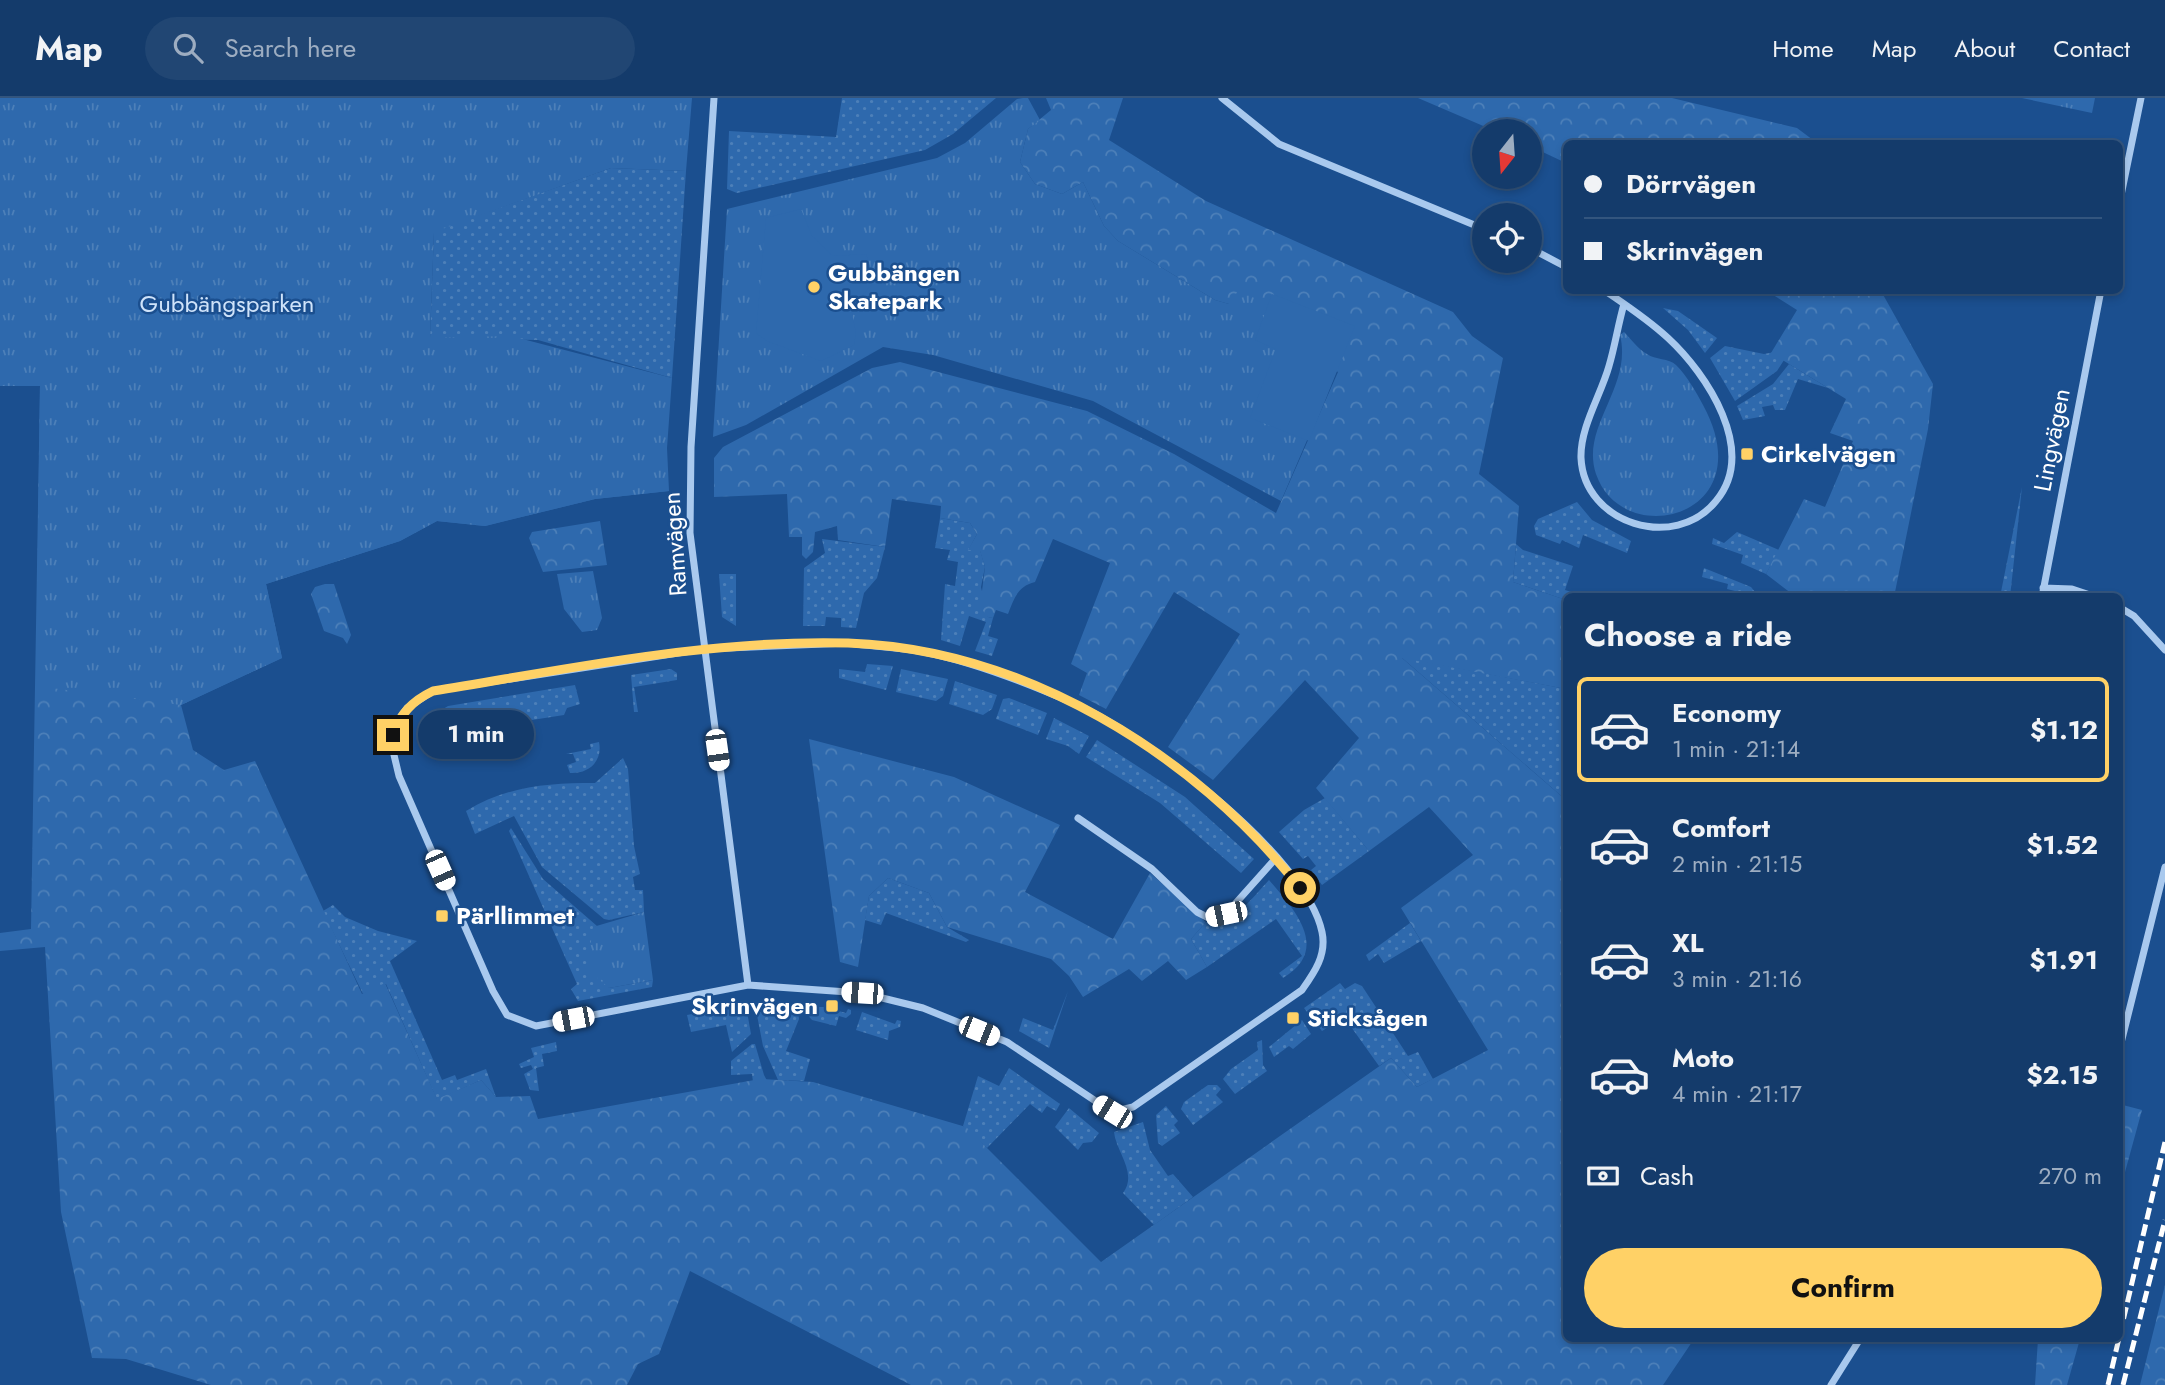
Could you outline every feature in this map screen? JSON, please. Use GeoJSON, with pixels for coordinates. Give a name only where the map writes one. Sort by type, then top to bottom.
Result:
{"type":"FeatureCollection","features":[{"type":"Feature","properties":{"kind":"street","name":"Ramvägen"},"geometry":{"type":"LineString","coordinates":[[714,98],[690,493],[690,533],[748,985]]}},
{"type":"Feature","properties":{"kind":"street"},"geometry":{"type":"LineString","coordinates":[[1222,98],[1279,144],[1472,224]]}},
{"type":"Feature","properties":{"kind":"street"},"geometry":{"type":"LineString","coordinates":[[2123,186],[2141,98]]}},
{"type":"Feature","properties":{"kind":"street"},"geometry":{"type":"LineString","coordinates":[[1542,254],[1563,265]]}},
{"type":"Feature","properties":{"kind":"street"},"geometry":{"type":"LineString","coordinates":[[1610,294],[1624,304],[1683,352],[1722,412],[1731,432],[1730,467],[1718,500],[1706,511],[1668,527],[1644,527],[1624,521],[1608,511],[1594,496],[1585,477],[1581,457],[1586,431],[1609,365],[1624,304]]}},
{"type":"Feature","properties":{"kind":"street","name":"Lingvägen"},"geometry":{"type":"LineString","coordinates":[[2043,592],[2100,294]]}},
{"type":"Feature","properties":{"kind":"street"},"geometry":{"type":"LineString","coordinates":[[2043,592],[2072,589],[2084,593]]}},
{"type":"Feature","properties":{"kind":"street"},"geometry":{"type":"LineString","coordinates":[[2123,609],[2134,616],[2165,650]]}},
{"type":"Feature","properties":{"kind":"street"},"geometry":{"type":"LineString","coordinates":[[848,643],[928,653],[992,671],[1077,705],[1116,727],[1193,780],[1276,858],[1312,904],[1323,934],[1320,964],[1302,990],[1133,1107],[1112,1112],[1007,1042],[923,1008],[862,993],[748,985],[536,1026],[507,1014],[497,998],[399,776],[393,735],[398,720],[414,703],[433,691],[704,649],[848,643]]}},
{"type":"Feature","properties":{"kind":"street"},"geometry":{"type":"LineString","coordinates":[[1079,818],[1152,869],[1197,912],[1209,918],[1226,914],[1276,858]]}},
{"type":"Feature","properties":{"kind":"street"},"geometry":{"type":"LineString","coordinates":[[2123,1035],[2165,867]]}},
{"type":"Feature","properties":{"kind":"street"},"geometry":{"type":"LineString","coordinates":[[1831,1385],[1858,1342]]}},
{"type":"Feature","properties":{"kind":"green space","name":"Gubbängsparken"},"geometry":{"type":"Polygon","coordinates":[[[0,98],[692,98],[686,171],[611,168],[434,232],[430,338],[511,336],[672,378],[667,448],[669,491],[595,499],[485,526],[437,521],[400,541],[266,584],[282,658],[181,705],[36,686],[40,386],[0,386],[0,98]]]}},
{"type":"Feature","properties":{"kind":"green space"},"geometry":{"type":"Polygon","coordinates":[[[842,98],[996,98],[953,134],[925,150],[737,193],[727,189],[729,131],[836,137],[842,98]]]}},
{"type":"Feature","properties":{"kind":"green space"},"geometry":{"type":"Polygon","coordinates":[[[1028,98],[1040,120],[1028,129],[1020,162],[1035,184],[1062,194],[1083,182],[1104,226],[1118,241],[1215,300],[1229,304],[1238,291],[1276,302],[1353,333],[1281,501],[1093,401],[933,355],[883,347],[746,425],[713,437],[727,209],[937,158],[965,143],[1017,99],[1028,98]]]}},
{"type":"Feature","properties":{"kind":"green space"},"geometry":{"type":"Polygon","coordinates":[[[1046,98],[1123,98],[1109,140],[1206,201],[1453,312],[1472,336],[1503,358],[1479,474],[1519,506],[1513,582],[1563,599],[1563,688],[1402,658],[1563,797],[1563,1342],[1692,1342],[1663,1385],[911,1385],[690,1271],[659,1354],[638,1364],[627,1385],[211,1385],[126,1359],[92,1358],[61,1212],[45,947],[0,951],[0,933],[31,929],[40,386],[0,386],[0,260],[669,491],[595,499],[485,526],[437,521],[400,541],[266,584],[282,658],[181,705],[193,750],[224,770],[255,761],[362,994],[385,983],[437,1099],[481,1080],[496,1097],[530,1096],[538,1119],[760,1079],[813,1082],[966,1127],[1101,1262],[1391,1058],[1417,1087],[1488,1050],[1401,908],[1473,855],[1429,807],[1369,851],[1316,788],[1359,738],[1305,680],[1213,780],[1168,747],[1240,634],[1174,592],[1106,709],[1079,695],[1087,673],[1071,664],[1110,563],[1053,539],[1035,582],[1021,590],[1008,614],[996,610],[993,618],[988,617],[980,607],[985,567],[980,551],[968,550],[977,534],[970,523],[940,518],[941,506],[892,499],[885,547],[838,540],[837,526],[815,532],[813,552],[806,559],[802,555],[802,537],[789,537],[787,494],[714,497],[714,458],[723,447],[872,368],[900,362],[1087,411],[1174,454],[1276,513],[1338,372],[1229,304],[1215,300],[1118,241],[1104,226],[1083,182],[1062,194],[1035,184],[1020,162],[1028,129],[1051,110],[1046,98]]]}},
{"type":"Feature","properties":{"kind":"green space"},"geometry":{"type":"Polygon","coordinates":[[[1418,98],[1672,98],[1797,128],[1813,140],[1563,140],[1563,162],[1542,152],[1542,119],[1472,119],[1472,121],[1418,98]]]}},
{"type":"Feature","properties":{"kind":"green space"},"geometry":{"type":"Polygon","coordinates":[[[2022,98],[2095,98],[2092,113],[2022,98]]]}},
{"type":"Feature","properties":{"kind":"green space"},"geometry":{"type":"Polygon","coordinates":[[[611,168],[686,171],[672,378],[538,340],[430,338],[434,231],[611,168]]]}},
{"type":"Feature","properties":{"kind":"green space","name":"Gubbängen Skatepark"},"geometry":{"type":"Polygon","coordinates":[[[801,209],[812,236],[833,256],[866,254],[875,281],[851,308],[856,333],[854,345],[821,361],[767,341],[756,333],[766,218],[801,209]]]}},
{"type":"Feature","properties":{"kind":"green space"},"geometry":{"type":"Polygon","coordinates":[[[1272,294],[1355,326],[1309,441],[1250,418],[1276,349],[1255,340],[1272,294]]]}},
{"type":"Feature","properties":{"kind":"green space"},"geometry":{"type":"Polygon","coordinates":[[[1772,294],[1883,294],[1933,384],[1928,429],[1895,593],[1791,593],[1766,574],[1804,499],[1825,507],[1853,441],[1830,433],[1846,399],[1771,353],[1797,310],[1772,294]]]}},
{"type":"Feature","properties":{"kind":"green space"},"geometry":{"type":"Polygon","coordinates":[[[1663,308],[1678,311],[1717,338],[1705,353],[1688,330],[1663,308]]]}},
{"type":"Feature","properties":{"kind":"green space"},"geometry":{"type":"Polygon","coordinates":[[[1624,332],[1644,352],[1673,363],[1680,369],[1703,405],[1717,443],[1716,474],[1703,497],[1682,511],[1658,516],[1633,512],[1611,498],[1596,474],[1593,456],[1595,439],[1619,372],[1622,354],[1620,335],[1624,332]]]}},
{"type":"Feature","properties":{"kind":"green space"},"geometry":{"type":"Polygon","coordinates":[[[1725,346],[1764,354],[1791,349],[1777,371],[1735,401],[1710,358],[1725,346]]]}},
{"type":"Feature","properties":{"kind":"green space"},"geometry":{"type":"Polygon","coordinates":[[[1789,364],[1828,388],[1798,379],[1785,410],[1775,410],[1773,405],[1762,407],[1765,416],[1743,420],[1737,406],[1773,384],[1789,364]]]}},
{"type":"Feature","properties":{"kind":"green space"},"geometry":{"type":"Polygon","coordinates":[[[2022,487],[2010,593],[2001,593],[2022,487]]]}},
{"type":"Feature","properties":{"kind":"green space"},"geometry":{"type":"Polygon","coordinates":[[[1577,502],[1592,520],[1631,541],[1627,553],[1583,535],[1579,548],[1562,540],[1560,544],[1536,535],[1534,526],[1538,519],[1577,502]]]}},
{"type":"Feature","properties":{"kind":"green space"},"geometry":{"type":"Polygon","coordinates":[[[940,518],[970,523],[977,534],[969,549],[980,550],[985,567],[981,587],[988,617],[993,618],[988,636],[998,639],[992,656],[975,651],[986,622],[969,616],[960,646],[941,640],[945,584],[955,586],[958,562],[947,560],[950,550],[935,548],[940,518]]]}},
{"type":"Feature","properties":{"kind":"green space"},"geometry":{"type":"Polygon","coordinates":[[[600,521],[607,565],[543,572],[529,538],[532,532],[600,521]]]}},
{"type":"Feature","properties":{"kind":"green space"},"geometry":{"type":"Polygon","coordinates":[[[1737,532],[1779,550],[1766,574],[1741,563],[1743,555],[1712,544],[1713,538],[1724,543],[1737,532]]]}},
{"type":"Feature","properties":{"kind":"green space"},"geometry":{"type":"Polygon","coordinates":[[[822,539],[885,547],[877,578],[864,593],[856,628],[841,627],[841,618],[826,617],[825,626],[803,626],[804,568],[825,553],[822,539]]]}},
{"type":"Feature","properties":{"kind":"green space"},"geometry":{"type":"Polygon","coordinates":[[[1516,544],[1523,550],[1573,566],[1565,590],[1574,593],[1563,593],[1563,599],[1513,582],[1516,544]]]}},
{"type":"Feature","properties":{"kind":"green space"},"geometry":{"type":"Polygon","coordinates":[[[1704,568],[1751,587],[1756,593],[1727,589],[1728,584],[1702,577],[1704,568]]]}},
{"type":"Feature","properties":{"kind":"green space"},"geometry":{"type":"Polygon","coordinates":[[[593,571],[602,618],[597,630],[582,632],[564,609],[557,574],[593,571]]]}},
{"type":"Feature","properties":{"kind":"green space"},"geometry":{"type":"Polygon","coordinates":[[[719,574],[736,574],[736,626],[722,617],[719,574]]]}},
{"type":"Feature","properties":{"kind":"green space"},"geometry":{"type":"Polygon","coordinates":[[[334,584],[351,635],[347,644],[343,638],[324,631],[311,594],[315,587],[334,584]]]}},
{"type":"Feature","properties":{"kind":"green space"},"geometry":{"type":"Polygon","coordinates":[[[1401,657],[1563,688],[1563,797],[1401,657]]]}},
{"type":"Feature","properties":{"kind":"green space"},"geometry":{"type":"Polygon","coordinates":[[[867,664],[893,666],[886,690],[839,678],[839,669],[865,672],[867,664]]]}},
{"type":"Feature","properties":{"kind":"green space"},"geometry":{"type":"Polygon","coordinates":[[[671,669],[677,673],[677,680],[634,687],[638,712],[634,712],[631,675],[671,669]]]}},
{"type":"Feature","properties":{"kind":"green space"},"geometry":{"type":"Polygon","coordinates":[[[901,669],[948,679],[943,696],[936,701],[896,692],[901,669]]]}},
{"type":"Feature","properties":{"kind":"green space"},"geometry":{"type":"Polygon","coordinates":[[[955,681],[997,695],[992,709],[983,715],[949,704],[955,681]]]}},
{"type":"Feature","properties":{"kind":"green space"},"geometry":{"type":"Polygon","coordinates":[[[575,685],[580,704],[567,708],[564,715],[532,720],[521,717],[503,721],[493,729],[454,737],[453,732],[417,739],[427,719],[448,706],[575,685]]]}},
{"type":"Feature","properties":{"kind":"green space"},"geometry":{"type":"Polygon","coordinates":[[[1009,698],[1047,713],[1038,735],[996,719],[1003,699],[1009,698]]]}},
{"type":"Feature","properties":{"kind":"green space"},"geometry":{"type":"Polygon","coordinates":[[[1054,718],[1089,736],[1079,754],[1068,746],[1046,739],[1054,718]]]}},
{"type":"Feature","properties":{"kind":"green space"},"geometry":{"type":"Polygon","coordinates":[[[809,739],[954,777],[1060,825],[1025,892],[1113,939],[1150,873],[1206,922],[1191,939],[1207,967],[1186,980],[1168,961],[1142,981],[1129,969],[1083,997],[1069,976],[1051,959],[947,927],[929,893],[888,878],[869,896],[858,967],[840,962],[809,739]]]}},
{"type":"Feature","properties":{"kind":"green space"},"geometry":{"type":"Polygon","coordinates":[[[1097,740],[1185,797],[1254,859],[1241,873],[1160,803],[1086,757],[1097,740]]]}},
{"type":"Feature","properties":{"kind":"green space"},"geometry":{"type":"Polygon","coordinates":[[[599,742],[599,755],[593,765],[589,769],[570,773],[567,765],[576,762],[573,754],[566,754],[591,749],[590,744],[599,742]]]}},
{"type":"Feature","properties":{"kind":"green space"},"geometry":{"type":"Polygon","coordinates":[[[623,758],[628,769],[634,846],[640,874],[633,877],[635,890],[643,890],[644,912],[604,919],[542,867],[514,816],[475,834],[466,811],[481,803],[528,788],[595,783],[623,758]]]}},
{"type":"Feature","properties":{"kind":"green space"},"geometry":{"type":"Polygon","coordinates":[[[1325,798],[1369,851],[1322,885],[1311,870],[1316,866],[1308,856],[1303,859],[1279,832],[1304,810],[1325,798]]]}},
{"type":"Feature","properties":{"kind":"green space"},"geometry":{"type":"Polygon","coordinates":[[[511,828],[543,879],[597,926],[593,928],[609,988],[653,980],[652,987],[578,1001],[571,989],[577,984],[509,831],[511,828]]]}},
{"type":"Feature","properties":{"kind":"green space"},"geometry":{"type":"Polygon","coordinates":[[[888,878],[929,893],[947,927],[969,940],[966,942],[886,913],[881,925],[865,920],[869,896],[888,878]]]}},
{"type":"Feature","properties":{"kind":"green space"},"geometry":{"type":"Polygon","coordinates":[[[1269,880],[1289,904],[1304,929],[1307,942],[1305,955],[1297,967],[1283,978],[1279,973],[1302,956],[1276,919],[1207,967],[1191,939],[1206,922],[1216,922],[1234,915],[1269,880]]]}},
{"type":"Feature","properties":{"kind":"green space"},"geometry":{"type":"Polygon","coordinates":[[[333,905],[345,917],[378,931],[417,941],[390,961],[442,1080],[455,1075],[457,1080],[486,1069],[496,1097],[481,1080],[437,1100],[386,984],[363,994],[323,911],[333,905]]]}},
{"type":"Feature","properties":{"kind":"green space"},"geometry":{"type":"Polygon","coordinates":[[[644,912],[653,980],[609,988],[587,969],[593,927],[644,912]]]}},
{"type":"Feature","properties":{"kind":"green space"},"geometry":{"type":"Polygon","coordinates":[[[1410,923],[1421,941],[1384,963],[1378,954],[1369,961],[1366,955],[1410,923]]]}},
{"type":"Feature","properties":{"kind":"green space"},"geometry":{"type":"Polygon","coordinates":[[[1340,983],[1345,989],[1355,983],[1362,986],[1408,1056],[1418,1052],[1433,1079],[1417,1087],[1391,1058],[1379,1066],[1344,1017],[1322,1031],[1304,1008],[1340,983]]]}},
{"type":"Feature","properties":{"kind":"green space"},"geometry":{"type":"Polygon","coordinates":[[[1068,991],[1049,1048],[1019,1031],[1023,1018],[1053,1030],[1068,991]]]}},
{"type":"Feature","properties":{"kind":"green space"},"geometry":{"type":"Polygon","coordinates":[[[755,1005],[797,1005],[799,1019],[786,1051],[810,1059],[804,1081],[778,1080],[763,1046],[755,1005]]]}},
{"type":"Feature","properties":{"kind":"green space"},"geometry":{"type":"Polygon","coordinates":[[[746,1006],[751,1034],[732,1052],[726,1025],[691,1032],[687,1015],[746,1006]]]}},
{"type":"Feature","properties":{"kind":"green space"},"geometry":{"type":"Polygon","coordinates":[[[809,1007],[835,1007],[835,1010],[846,1013],[848,1009],[851,1014],[846,1018],[839,1016],[836,1026],[812,1020],[807,1014],[809,1007]]]}},
{"type":"Feature","properties":{"kind":"green space"},"geometry":{"type":"Polygon","coordinates":[[[862,1012],[895,1024],[897,1020],[901,1021],[900,1027],[889,1031],[888,1040],[856,1030],[862,1012]]]}},
{"type":"Feature","properties":{"kind":"green space"},"geometry":{"type":"Polygon","coordinates":[[[1302,1020],[1311,1034],[1293,1049],[1289,1046],[1274,1057],[1269,1047],[1302,1020]]]}},
{"type":"Feature","properties":{"kind":"green space"},"geometry":{"type":"Polygon","coordinates":[[[1262,1040],[1263,1065],[1267,1071],[1235,1094],[1223,1079],[1231,1069],[1258,1050],[1257,1042],[1262,1040]]]}},
{"type":"Feature","properties":{"kind":"green space"},"geometry":{"type":"Polygon","coordinates":[[[556,1042],[557,1051],[542,1054],[544,1066],[536,1068],[539,1091],[530,1090],[524,1074],[533,1069],[531,1065],[521,1068],[519,1064],[534,1057],[531,1048],[556,1042]]]}},
{"type":"Feature","properties":{"kind":"green space"},"geometry":{"type":"Polygon","coordinates":[[[755,1044],[764,1075],[774,1094],[755,1098],[752,1074],[731,1075],[731,1061],[755,1044]]]}},
{"type":"Feature","properties":{"kind":"green space"},"geometry":{"type":"Polygon","coordinates":[[[1009,1068],[1060,1104],[1056,1111],[1047,1106],[1042,1113],[1030,1104],[987,1148],[963,1126],[978,1076],[999,1086],[1009,1068]]]}},
{"type":"Feature","properties":{"kind":"green space"},"geometry":{"type":"Polygon","coordinates":[[[1208,1085],[1217,1085],[1221,1089],[1216,1095],[1223,1102],[1193,1125],[1181,1109],[1184,1102],[1208,1085]]]}},
{"type":"Feature","properties":{"kind":"green space"},"geometry":{"type":"Polygon","coordinates":[[[2123,1105],[2142,1110],[2123,1179],[2123,1105]]]}},
{"type":"Feature","properties":{"kind":"green space"},"geometry":{"type":"Polygon","coordinates":[[[1166,1106],[1178,1121],[1174,1125],[1180,1133],[1162,1146],[1158,1143],[1156,1115],[1166,1106]]]}},
{"type":"Feature","properties":{"kind":"green space"},"geometry":{"type":"Polygon","coordinates":[[[1069,1108],[1099,1133],[1092,1142],[1083,1143],[1078,1150],[1055,1127],[1069,1108]]]}},
{"type":"Feature","properties":{"kind":"green space"},"geometry":{"type":"Polygon","coordinates":[[[1143,1122],[1150,1150],[1168,1176],[1173,1174],[1193,1197],[1154,1225],[1123,1193],[1127,1185],[1127,1170],[1114,1132],[1143,1122]]]}},
{"type":"Feature","properties":{"kind":"green space"},"geometry":{"type":"Polygon","coordinates":[[[2165,1285],[2165,1385],[2140,1385],[2165,1285]]]}},
{"type":"Feature","properties":{"kind":"green space"},"geometry":{"type":"Polygon","coordinates":[[[2038,1342],[2079,1342],[2067,1385],[2035,1385],[2038,1342]]]}},
{"type":"Feature","properties":{"kind":"railway"},"geometry":{"type":"LineString","coordinates":[[2123,1321],[2165,1142]]}},
{"type":"Feature","properties":{"kind":"railway"},"geometry":{"type":"LineString","coordinates":[[2123,1385],[2165,1220]]}},
{"type":"Feature","properties":{"kind":"railway"},"geometry":{"type":"LineString","coordinates":[[2108,1385],[2118,1342]]}},
{"type":"Feature","properties":{"kind":"place","name":"Gubbängen Skatepark"},"geometry":{"type":"Point","coordinates":[814,287]}},
{"type":"Feature","properties":{"kind":"place","name":"Cirkelvägen"},"geometry":{"type":"Point","coordinates":[1747,454]}},
{"type":"Feature","properties":{"kind":"place","name":"Pärllimmet"},"geometry":{"type":"Point","coordinates":[442,916]}},
{"type":"Feature","properties":{"kind":"place","name":"Skrinvägen"},"geometry":{"type":"Point","coordinates":[832,1006]}},
{"type":"Feature","properties":{"kind":"place","name":"Sticksågen"},"geometry":{"type":"Point","coordinates":[1293,1018]}},
{"type":"Feature","properties":{"kind":"route"},"geometry":{"type":"LineString","coordinates":[[393,735],[398,720],[407,708],[421,697],[433,691],[500,680],[704,649],[848,643],[928,653],[992,671],[1058,696],[1116,727],[1193,780],[1268,848],[1300,888]]}}]}
